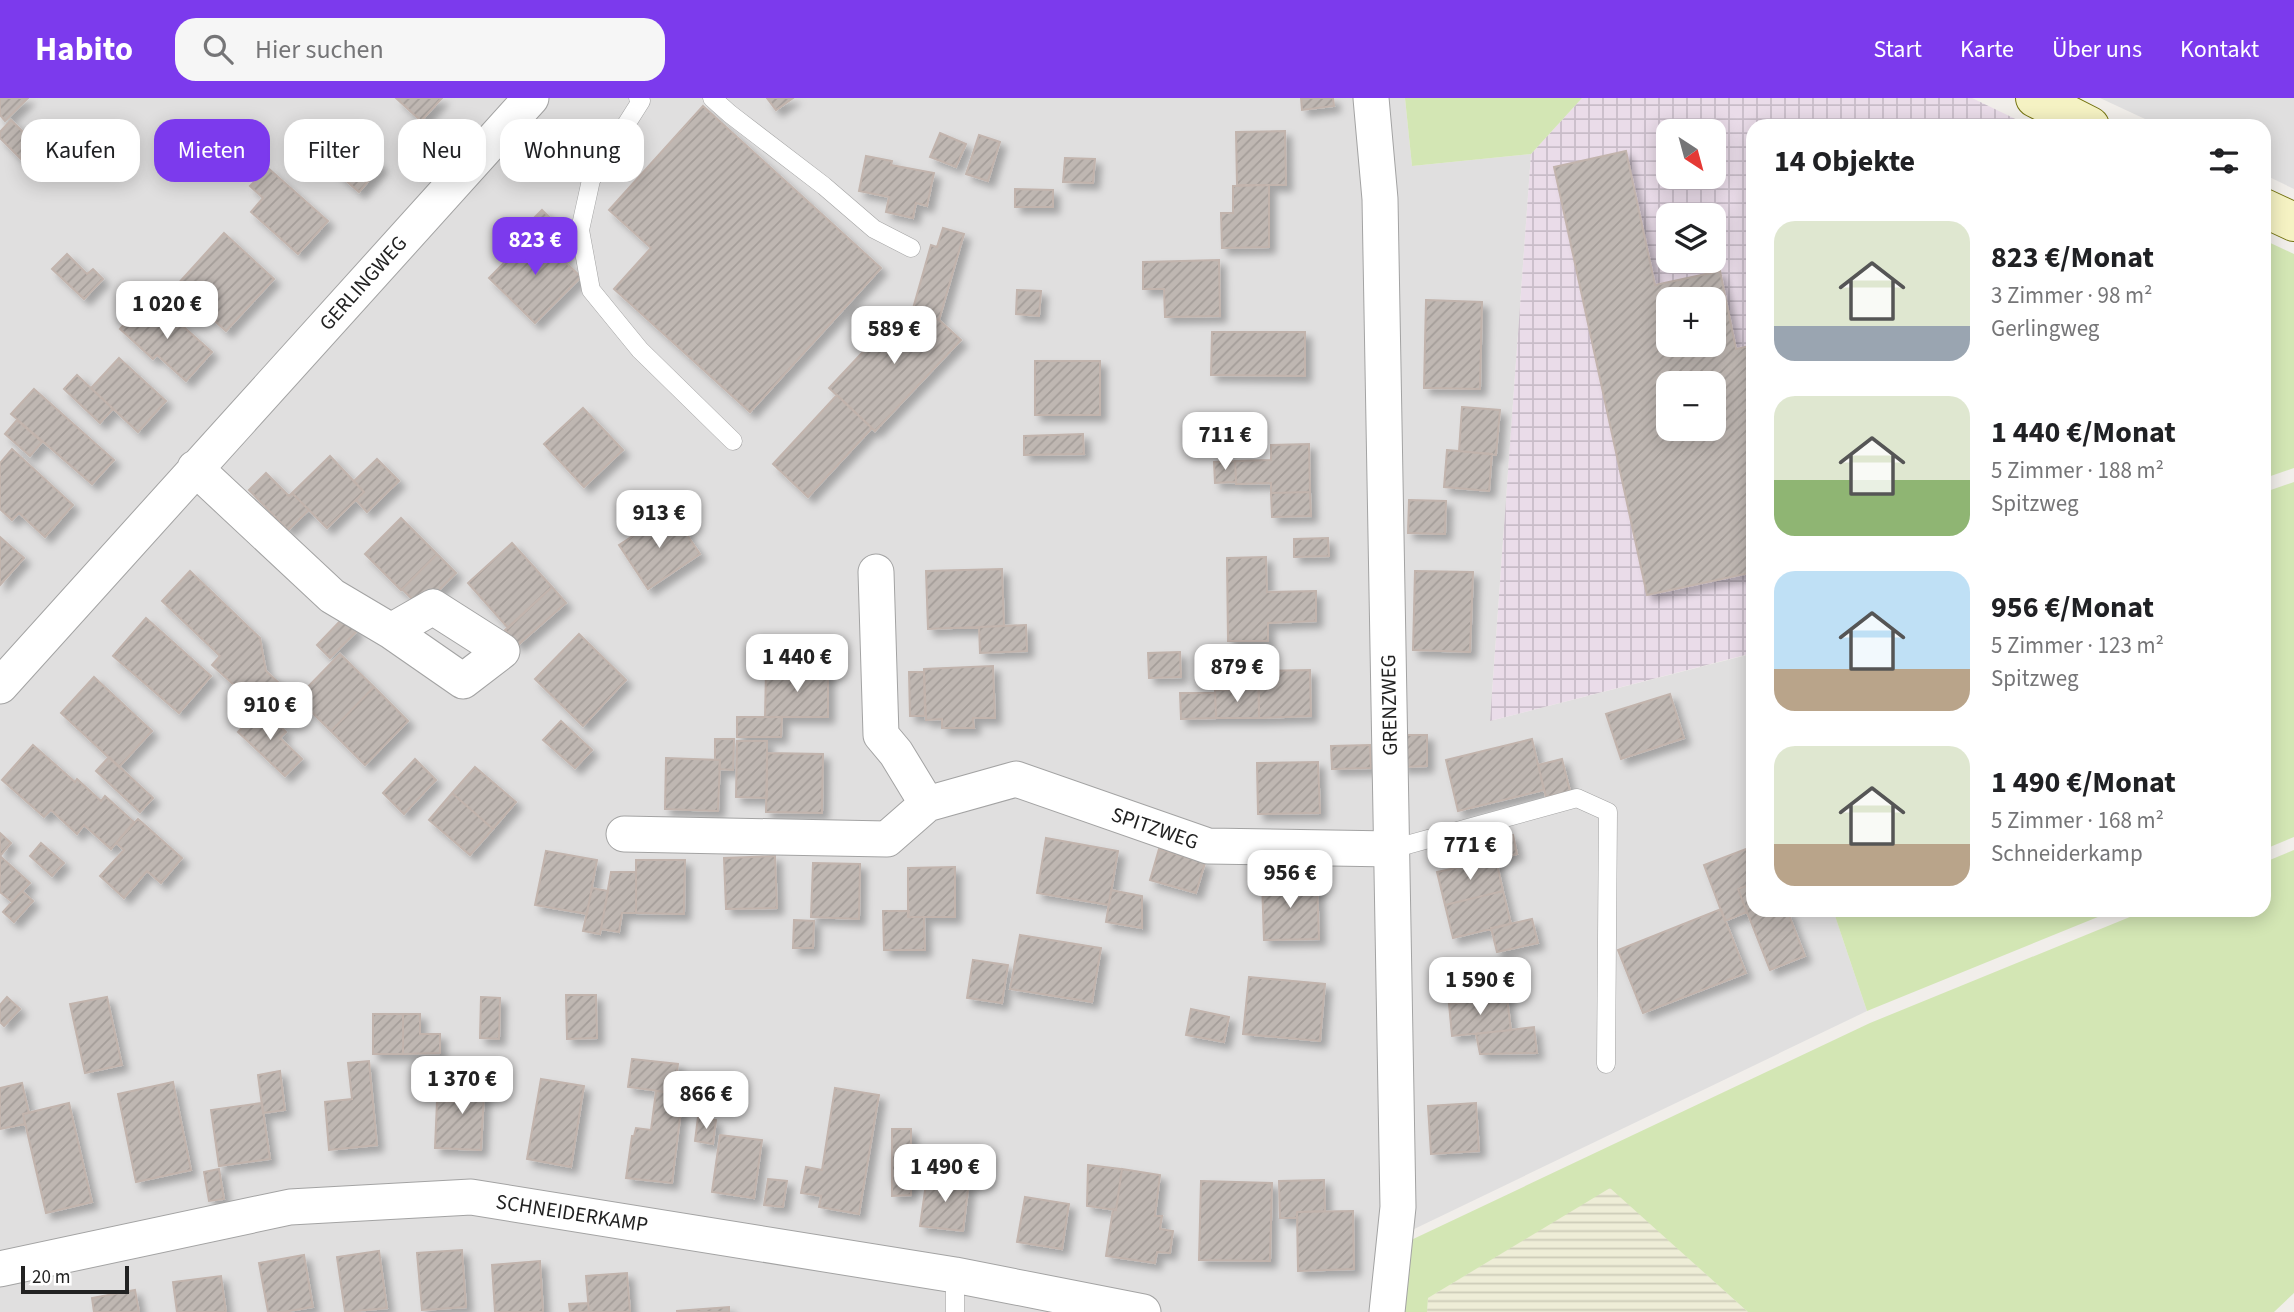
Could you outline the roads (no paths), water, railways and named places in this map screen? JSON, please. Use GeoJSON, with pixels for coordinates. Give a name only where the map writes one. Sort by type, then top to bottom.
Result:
{"type":"FeatureCollection","features":[{"type":"Feature","properties":{"kind":"main road"},"geometry":{"type":"LineString","coordinates":[[2035,98],[2076,119]]}},
{"type":"Feature","properties":{"kind":"main road"},"geometry":{"type":"LineString","coordinates":[[2271,211],[2294,222]]}},
{"type":"Feature","properties":{"kind":"street","name":"GERLINGWEG"},"geometry":{"type":"LineString","coordinates":[[0,686],[531,98]]}},
{"type":"Feature","properties":{"kind":"street","name":"GRENZWEG"},"geometry":{"type":"LineString","coordinates":[[1371,98],[1380,199],[1398,1207],[1387,1312]]}},
{"type":"Feature","properties":{"kind":"street"},"geometry":{"type":"LineString","coordinates":[[195,468],[332,596],[391,631]]}},
{"type":"Feature","properties":{"kind":"street"},"geometry":{"type":"LineString","coordinates":[[876,572],[881,735],[896,753],[928,804]]}},
{"type":"Feature","properties":{"kind":"street","name":"SPITZWEG"},"geometry":{"type":"LineString","coordinates":[[624,834],[887,839],[928,804],[1016,779],[1208,846],[1392,849]]}},
{"type":"Feature","properties":{"kind":"street","name":"SCHNEIDERKAMP"},"geometry":{"type":"LineString","coordinates":[[0,1269],[290,1207],[471,1197],[955,1275],[1143,1312]]}},
{"type":"Feature","properties":{"kind":"lane"},"geometry":{"type":"LineString","coordinates":[[638,98],[641,102],[591,180],[580,229],[591,290],[640,350],[733,441]]}},
{"type":"Feature","properties":{"kind":"lane"},"geometry":{"type":"LineString","coordinates":[[712,98],[874,229],[911,248]]}},
{"type":"Feature","properties":{"kind":"lane"},"geometry":{"type":"LineString","coordinates":[[1392,849],[1577,798],[1608,812],[1606,1064]]}},
{"type":"Feature","properties":{"kind":"lane"},"geometry":{"type":"LineString","coordinates":[[955,1275],[955,1312]]}}]}
